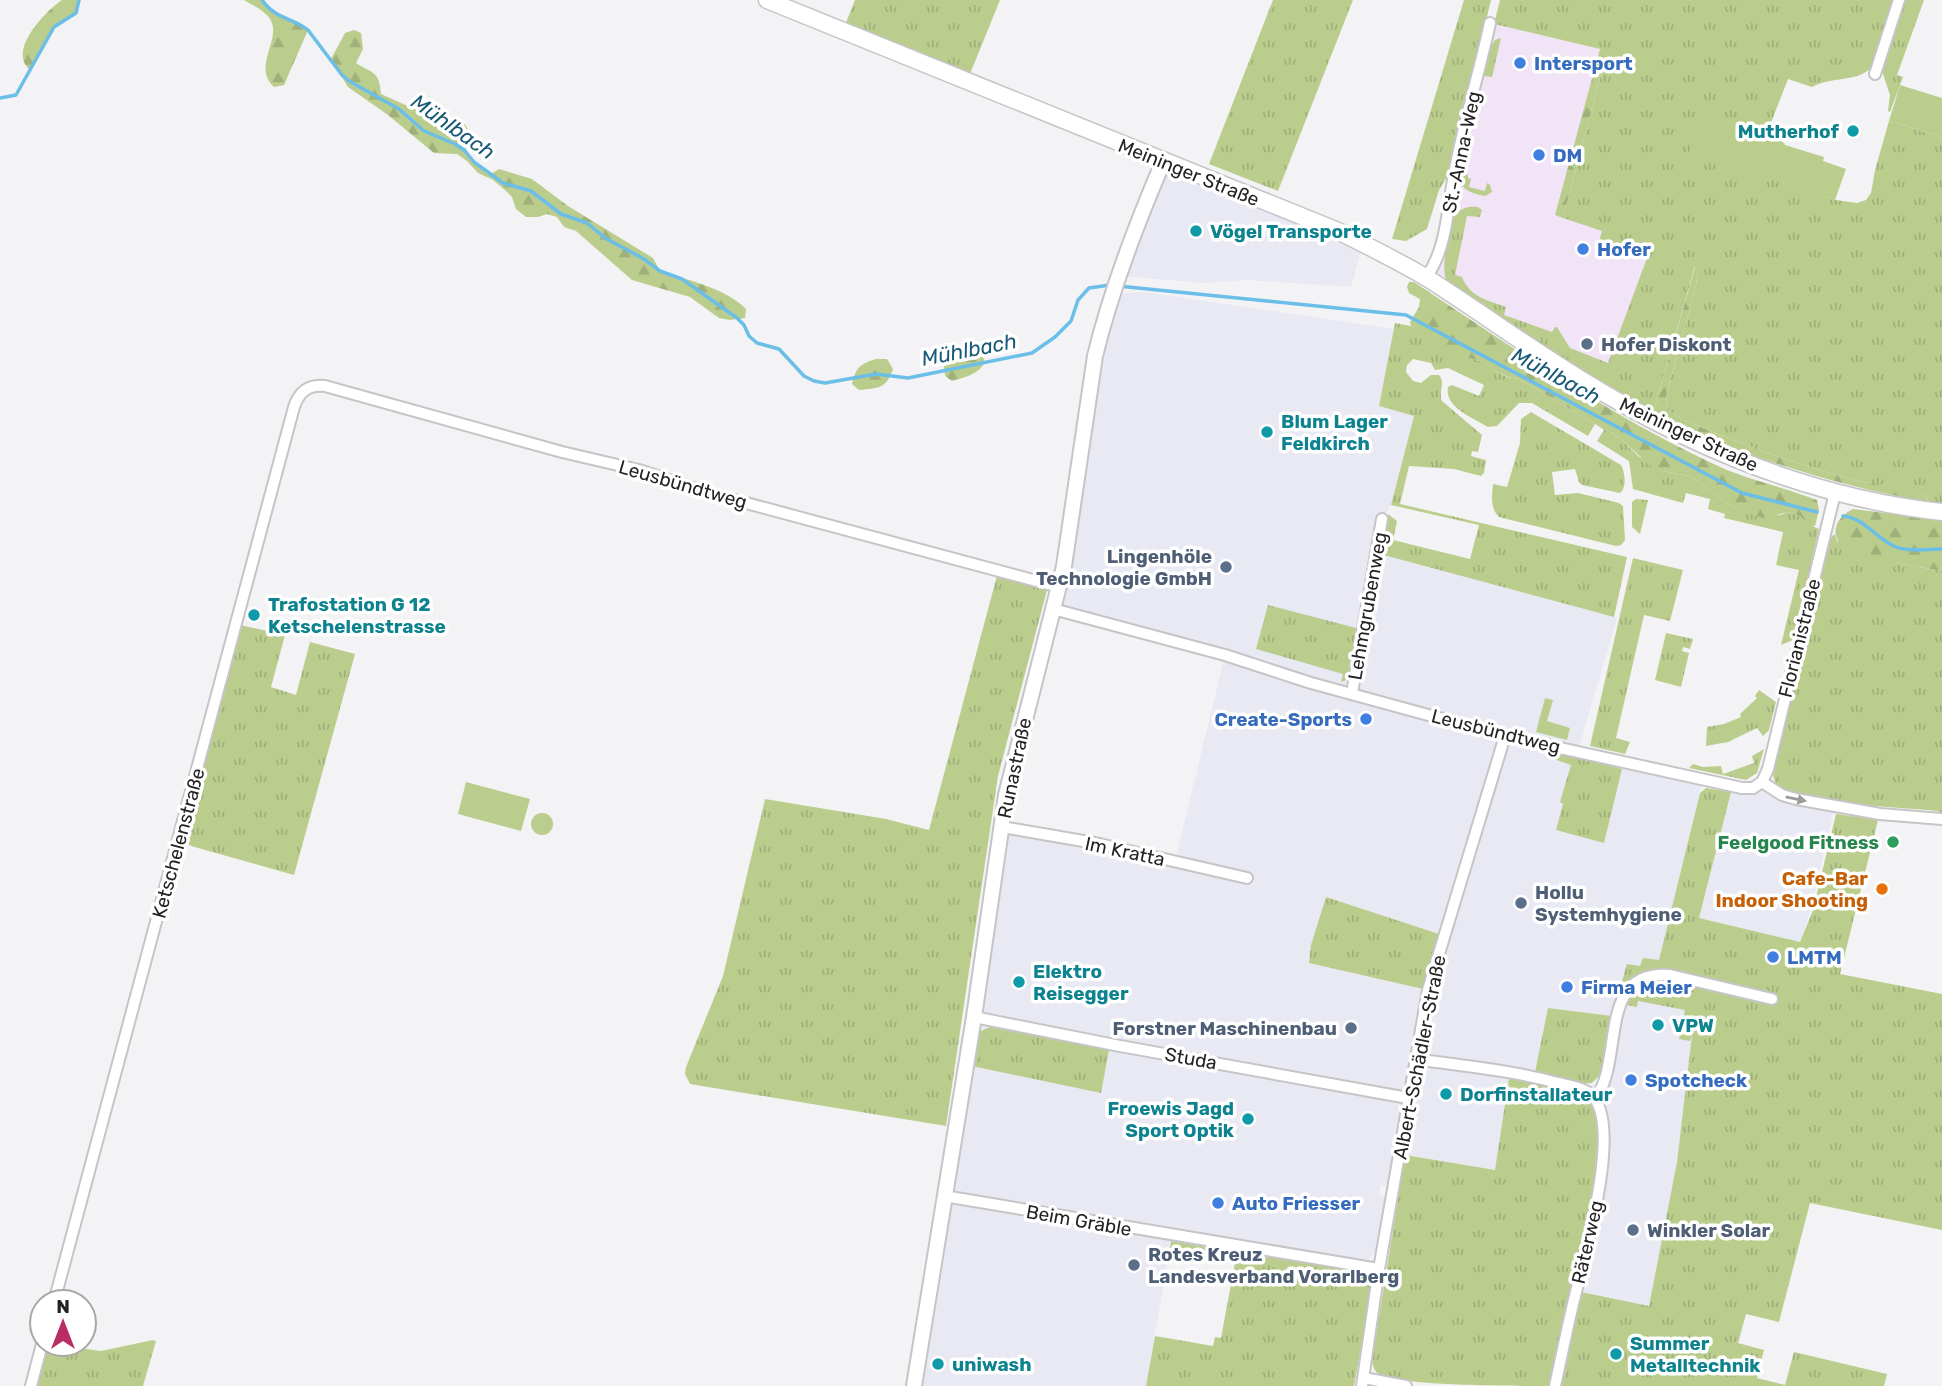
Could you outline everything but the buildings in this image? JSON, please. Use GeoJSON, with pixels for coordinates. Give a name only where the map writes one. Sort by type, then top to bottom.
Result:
{"type":"FeatureCollection","features":[{"type":"Feature","properties":{"kind":"main road","name":"Meininger Straße"},"geometry":{"type":"LineString","coordinates":[[767,0],[1338,231],[1426,278],[1580,379],[1641,415],[1737,460],[1835,493],[1942,512]]}},
{"type":"Feature","properties":{"kind":"street"},"geometry":{"type":"LineString","coordinates":[[1875,74],[1899,0]]}},
{"type":"Feature","properties":{"kind":"street","name":"St.-Anna-Weg"},"geometry":{"type":"LineString","coordinates":[[1426,278],[1435,265],[1442,244],[1454,173],[1490,23]]}},
{"type":"Feature","properties":{"kind":"street","name":"Runastraße"},"geometry":{"type":"LineString","coordinates":[[914,1386],[1002,827],[1015,756],[1059,587],[1094,356],[1136,224],[1163,162]]}},
{"type":"Feature","properties":{"kind":"street","name":"Leusbündtweg"},"geometry":{"type":"LineString","coordinates":[[307,388],[317,385],[347,392],[1059,587]]}},
{"type":"Feature","properties":{"kind":"street","name":"Ketschelenstraße"},"geometry":{"type":"LineString","coordinates":[[58,1288],[294,407],[297,397],[307,388]]}},
{"type":"Feature","properties":{"kind":"street","name":"Florianistraße"},"geometry":{"type":"LineString","coordinates":[[1762,782],[1768,769],[1835,493]]}},
{"type":"Feature","properties":{"kind":"street","name":"Lehmgrubenweg"},"geometry":{"type":"LineString","coordinates":[[1352,693],[1382,519]]}},
{"type":"Feature","properties":{"kind":"street","name":"Leusbündtweg"},"geometry":{"type":"LineString","coordinates":[[1053,609],[1225,655],[1311,683],[1506,736],[1741,788],[1753,788],[1762,782]]}},
{"type":"Feature","properties":{"kind":"street","name":"Albert-Schädler-Straße"},"geometry":{"type":"LineString","coordinates":[[1363,1382],[1408,1098],[1434,967],[1506,736]]}},
{"type":"Feature","properties":{"kind":"street"},"geometry":{"type":"LineString","coordinates":[[1762,782],[1782,795],[1837,807],[1942,819]]}},
{"type":"Feature","properties":{"kind":"street","name":"Im Kratta"},"geometry":{"type":"LineString","coordinates":[[1002,827],[1095,843],[1247,878]]}},
{"type":"Feature","properties":{"kind":"street"},"geometry":{"type":"LineString","coordinates":[[1416,1059],[1537,1077],[1579,1088],[1595,1098],[1602,1084],[1615,1018],[1627,993],[1637,980],[1656,974],[1670,975],[1772,999]]}},
{"type":"Feature","properties":{"kind":"street","name":"Studa"},"geometry":{"type":"LineString","coordinates":[[974,1017],[1408,1098]]}},
{"type":"Feature","properties":{"kind":"street","name":"Räterweg"},"geometry":{"type":"LineString","coordinates":[[1555,1386],[1594,1223],[1601,1179],[1604,1133],[1600,1109],[1595,1098]]}},
{"type":"Feature","properties":{"kind":"street","name":"Beim Gräble"},"geometry":{"type":"LineString","coordinates":[[944,1196],[1167,1236],[1380,1269]]}},
{"type":"Feature","properties":{"kind":"street"},"geometry":{"type":"LineString","coordinates":[[31,1386],[39,1358]]}},
{"type":"Feature","properties":{"kind":"street"},"geometry":{"type":"LineString","coordinates":[[1363,1382],[1406,1386]]}},
{"type":"Feature","properties":{"kind":"shaded area"},"geometry":{"type":"Polygon","coordinates":[[[1494,24],[1600,49],[1585,109],[1696,264],[1653,413],[1558,358],[1431,271],[1451,197],[1461,190],[1459,169],[1494,24]]]}},
{"type":"Feature","properties":{"kind":"shaded area"},"geometry":{"type":"Polygon","coordinates":[[[1159,170],[1310,228],[1361,251],[1351,287],[1248,280],[1204,283],[1120,276],[1159,170]]]}},
{"type":"Feature","properties":{"kind":"shaded area"},"geometry":{"type":"Polygon","coordinates":[[[1145,292],[1394,329],[1379,406],[1414,416],[1391,505],[1382,519],[1375,552],[1617,618],[1578,751],[1703,780],[1659,960],[1641,966],[1612,1016],[1548,1008],[1535,1072],[1434,1057],[1426,1049],[1424,1039],[1416,1059],[1509,1078],[1495,1170],[1399,1154],[1408,1098],[1388,1099],[1398,1105],[1400,1120],[1388,1186],[1381,1185],[1379,1196],[1387,1198],[1379,1248],[1369,1259],[1173,1230],[1146,1386],[914,1386],[1002,827],[1175,861],[1225,655],[1053,609],[1108,308],[1124,293],[1145,292]],[[1326,897],[1309,963],[1427,990],[1443,935],[1326,897]]]}},
{"type":"Feature","properties":{"kind":"shaded area"},"geometry":{"type":"Polygon","coordinates":[[[1732,786],[1758,786],[1835,806],[1810,912],[1800,942],[1699,918],[1732,786]]]}},
{"type":"Feature","properties":{"kind":"shaded area"},"geometry":{"type":"Polygon","coordinates":[[[1635,991],[1696,1004],[1677,1162],[1649,1307],[1576,1291],[1603,1148],[1595,1098],[1615,1018],[1635,991]]]}},
{"type":"Feature","properties":{"kind":"green space"},"geometry":{"type":"Polygon","coordinates":[[[62,0],[79,0],[76,13],[54,27],[29,69],[24,61],[26,41],[39,21],[62,0]]]}},
{"type":"Feature","properties":{"kind":"green space"},"geometry":{"type":"Polygon","coordinates":[[[244,0],[262,0],[278,15],[308,30],[284,85],[274,87],[266,71],[273,37],[271,21],[263,12],[244,0]]]}},
{"type":"Feature","properties":{"kind":"green space"},"geometry":{"type":"Polygon","coordinates":[[[855,0],[1000,0],[970,74],[845,25],[855,0]]]}},
{"type":"Feature","properties":{"kind":"green space"},"geometry":{"type":"Polygon","coordinates":[[[1273,0],[1353,0],[1278,191],[1209,164],[1273,0]]]}},
{"type":"Feature","properties":{"kind":"green space"},"geometry":{"type":"Polygon","coordinates":[[[1464,0],[1491,0],[1450,172],[1439,190],[1427,229],[1406,241],[1392,239],[1464,0]]]}},
{"type":"Feature","properties":{"kind":"green space"},"geometry":{"type":"Polygon","coordinates":[[[1500,0],[1895,0],[1873,66],[1867,71],[1812,87],[1788,79],[1765,138],[1689,151],[1836,200],[1857,203],[1866,200],[1871,193],[1889,121],[1942,137],[1942,504],[1928,502],[1927,497],[1912,492],[1854,480],[1789,460],[1704,428],[1668,411],[1666,397],[1696,285],[1698,272],[1695,266],[1653,413],[1558,358],[1446,280],[1445,256],[1454,218],[1464,208],[1478,207],[1482,210],[1480,217],[1467,216],[1455,275],[1462,277],[1465,284],[1480,297],[1506,307],[1504,315],[1552,332],[1557,327],[1570,348],[1608,363],[1647,258],[1599,241],[1602,231],[1563,218],[1606,55],[1600,49],[1494,24],[1500,0]]]}},
{"type":"Feature","properties":{"kind":"green space"},"geometry":{"type":"Polygon","coordinates":[[[1903,0],[1924,0],[1897,75],[1903,77],[1890,112],[1890,95],[1881,68],[1903,0]]]}},
{"type":"Feature","properties":{"kind":"green space"},"geometry":{"type":"Polygon","coordinates":[[[354,30],[361,33],[363,49],[356,63],[377,77],[381,94],[428,115],[464,123],[472,136],[465,151],[474,162],[491,174],[499,169],[532,179],[568,206],[653,258],[660,271],[706,286],[737,301],[746,309],[745,318],[719,318],[690,297],[632,280],[576,231],[564,227],[557,217],[547,214],[526,217],[516,209],[512,197],[505,190],[478,173],[457,154],[434,153],[388,115],[348,87],[331,59],[345,33],[354,30]]]}},
{"type":"Feature","properties":{"kind":"green space"},"geometry":{"type":"Polygon","coordinates":[[[1501,38],[1492,77],[1484,76],[1461,173],[1471,179],[1469,187],[1485,191],[1487,183],[1490,185],[1492,192],[1485,196],[1468,190],[1458,176],[1488,51],[1495,40],[1501,38]]]}},
{"type":"Feature","properties":{"kind":"green space"},"geometry":{"type":"Polygon","coordinates":[[[1600,49],[1606,55],[1563,218],[1555,215],[1600,49]]]}},
{"type":"Feature","properties":{"kind":"green space"},"geometry":{"type":"Polygon","coordinates":[[[1900,85],[1942,98],[1942,137],[1889,121],[1900,85]]]}},
{"type":"Feature","properties":{"kind":"green space"},"geometry":{"type":"Polygon","coordinates":[[[1701,114],[1765,138],[1770,125],[1785,145],[1824,157],[1823,161],[1846,169],[1835,200],[1689,152],[1701,114]]]}},
{"type":"Feature","properties":{"kind":"green space"},"geometry":{"type":"Polygon","coordinates":[[[1696,264],[1696,285],[1666,397],[1668,411],[1773,455],[1854,480],[1911,491],[1927,497],[1928,502],[1821,478],[1754,456],[1653,413],[1696,264]]]}},
{"type":"Feature","properties":{"kind":"green space"},"geometry":{"type":"Polygon","coordinates":[[[1409,282],[1414,282],[1599,402],[1676,445],[1728,470],[1817,500],[1819,510],[1815,526],[1810,526],[1800,516],[1789,512],[1763,518],[1734,508],[1690,476],[1662,471],[1649,465],[1620,438],[1519,379],[1508,377],[1485,362],[1468,358],[1442,345],[1411,326],[1410,322],[1419,307],[1420,299],[1409,293],[1409,282]]]}},
{"type":"Feature","properties":{"kind":"green space"},"geometry":{"type":"Polygon","coordinates":[[[1395,323],[1411,326],[1468,358],[1485,362],[1507,377],[1519,379],[1620,438],[1638,456],[1662,471],[1690,476],[1734,508],[1780,515],[1789,512],[1819,529],[1793,640],[1781,645],[1799,570],[1776,565],[1783,532],[1724,518],[1725,514],[1708,509],[1710,499],[1686,493],[1683,503],[1633,489],[1629,461],[1597,441],[1604,430],[1595,424],[1588,436],[1532,403],[1519,403],[1497,426],[1488,427],[1461,411],[1448,394],[1448,387],[1452,385],[1479,396],[1484,385],[1448,368],[1435,370],[1431,363],[1413,359],[1407,365],[1406,372],[1413,381],[1421,383],[1431,375],[1439,375],[1442,381],[1442,401],[1482,435],[1478,452],[1472,451],[1471,456],[1486,460],[1481,476],[1454,469],[1409,466],[1400,504],[1627,557],[1614,617],[1380,554],[1388,514],[1397,521],[1393,540],[1470,559],[1479,525],[1391,505],[1414,416],[1379,406],[1395,323]]]}},
{"type":"Feature","properties":{"kind":"green space"},"geometry":{"type":"Polygon","coordinates":[[[965,352],[982,354],[985,362],[975,373],[952,381],[945,376],[944,366],[950,358],[965,352]]]}},
{"type":"Feature","properties":{"kind":"green space"},"geometry":{"type":"Polygon","coordinates":[[[876,359],[887,359],[893,369],[888,380],[881,386],[859,390],[852,384],[857,370],[876,359]]]}},
{"type":"Feature","properties":{"kind":"green space"},"geometry":{"type":"Polygon","coordinates":[[[1531,412],[1621,465],[1625,480],[1620,493],[1582,485],[1575,469],[1552,472],[1555,495],[1578,493],[1623,506],[1625,540],[1621,545],[1499,517],[1496,514],[1492,502],[1493,484],[1507,487],[1520,443],[1521,419],[1531,412]]]}},
{"type":"Feature","properties":{"kind":"green space"},"geometry":{"type":"Polygon","coordinates":[[[1636,499],[1648,500],[1640,534],[1632,527],[1632,502],[1636,499]]]}},
{"type":"Feature","properties":{"kind":"green space"},"geometry":{"type":"Polygon","coordinates":[[[1853,509],[1942,520],[1942,571],[1902,564],[1841,545],[1837,540],[1837,524],[1853,509]]]}},
{"type":"Feature","properties":{"kind":"green space"},"geometry":{"type":"Polygon","coordinates":[[[1835,534],[1837,541],[1902,564],[1942,571],[1942,814],[1938,811],[1859,804],[1792,794],[1777,786],[1774,780],[1773,770],[1825,555],[1830,538],[1835,534]]]}},
{"type":"Feature","properties":{"kind":"green space"},"geometry":{"type":"Polygon","coordinates":[[[1633,558],[1683,570],[1670,621],[1644,615],[1616,738],[1630,742],[1625,754],[1590,746],[1633,558]]]}},
{"type":"Feature","properties":{"kind":"green space"},"geometry":{"type":"Polygon","coordinates":[[[998,572],[1045,587],[1047,590],[998,776],[946,1126],[690,1084],[685,1074],[686,1067],[723,976],[765,799],[886,819],[929,830],[998,572]]]}},
{"type":"Feature","properties":{"kind":"green space"},"geometry":{"type":"Polygon","coordinates":[[[1268,605],[1356,628],[1358,633],[1346,680],[1341,682],[1343,674],[1256,649],[1268,605]]]}},
{"type":"Feature","properties":{"kind":"green space"},"geometry":{"type":"Polygon","coordinates":[[[240,625],[285,635],[271,687],[296,695],[310,642],[355,654],[294,875],[191,846],[184,841],[240,625]]]}},
{"type":"Feature","properties":{"kind":"green space"},"geometry":{"type":"Polygon","coordinates":[[[1666,633],[1693,639],[1690,649],[1683,647],[1682,651],[1689,653],[1681,687],[1655,680],[1666,633]]]}},
{"type":"Feature","properties":{"kind":"green space"},"geometry":{"type":"Polygon","coordinates":[[[1759,690],[1776,702],[1769,730],[1763,736],[1757,728],[1728,742],[1706,746],[1707,727],[1741,717],[1740,714],[1757,698],[1755,696],[1759,690]]]}},
{"type":"Feature","properties":{"kind":"green space"},"geometry":{"type":"Polygon","coordinates":[[[1545,698],[1553,700],[1547,721],[1570,728],[1567,740],[1536,732],[1545,698]]]}},
{"type":"Feature","properties":{"kind":"green space"},"geometry":{"type":"Polygon","coordinates":[[[1764,749],[1757,773],[1746,780],[1689,768],[1693,764],[1703,767],[1721,766],[1723,774],[1754,763],[1752,756],[1764,749]]]}},
{"type":"Feature","properties":{"kind":"green space"},"geometry":{"type":"Polygon","coordinates":[[[1552,751],[1622,769],[1604,843],[1556,830],[1563,804],[1560,802],[1571,765],[1551,758],[1552,751]]]}},
{"type":"Feature","properties":{"kind":"green space"},"geometry":{"type":"Polygon","coordinates":[[[466,782],[530,799],[521,831],[458,814],[466,782]]]}},
{"type":"Feature","properties":{"kind":"green space"},"geometry":{"type":"Polygon","coordinates":[[[1706,788],[1731,792],[1699,918],[1800,942],[1813,910],[1836,814],[1878,820],[1840,974],[1942,994],[1942,1230],[1810,1203],[1779,1322],[1746,1314],[1738,1343],[1764,1350],[1757,1378],[1785,1385],[1794,1352],[1887,1374],[1884,1386],[1560,1386],[1581,1292],[1649,1306],[1677,1162],[1692,1035],[1690,1041],[1679,1039],[1685,1010],[1638,1001],[1637,1007],[1627,1005],[1620,1017],[1612,1016],[1627,964],[1640,966],[1643,958],[1659,960],[1700,793],[1706,788]]]}},
{"type":"Feature","properties":{"kind":"green space"},"geometry":{"type":"Polygon","coordinates":[[[542,813],[550,816],[553,824],[550,832],[542,835],[534,832],[531,824],[534,816],[542,813]]]}},
{"type":"Feature","properties":{"kind":"green space"},"geometry":{"type":"Polygon","coordinates":[[[1326,897],[1439,934],[1423,989],[1309,963],[1311,945],[1326,897]]]}},
{"type":"Feature","properties":{"kind":"green space"},"geometry":{"type":"Polygon","coordinates":[[[1548,1008],[1612,1016],[1600,1075],[1592,1083],[1580,1084],[1535,1072],[1548,1008]]]}},
{"type":"Feature","properties":{"kind":"green space"},"geometry":{"type":"Polygon","coordinates":[[[990,1027],[1109,1050],[1101,1093],[972,1066],[979,1032],[990,1027]]]}},
{"type":"Feature","properties":{"kind":"green space"},"geometry":{"type":"Polygon","coordinates":[[[1509,1078],[1552,1085],[1574,1092],[1590,1103],[1596,1122],[1597,1153],[1592,1193],[1550,1386],[1435,1383],[1380,1375],[1374,1369],[1372,1361],[1405,1155],[1495,1170],[1509,1078]]]}},
{"type":"Feature","properties":{"kind":"green space"},"geometry":{"type":"Polygon","coordinates":[[[1171,1241],[1225,1250],[1224,1258],[1217,1252],[1216,1256],[1170,1248],[1171,1241]]]}},
{"type":"Feature","properties":{"kind":"green space"},"geometry":{"type":"Polygon","coordinates":[[[1237,1252],[1367,1275],[1372,1287],[1354,1386],[1146,1386],[1155,1336],[1213,1346],[1215,1337],[1221,1338],[1237,1252]]]}},
{"type":"Feature","properties":{"kind":"green space"},"geometry":{"type":"Polygon","coordinates":[[[156,1341],[143,1386],[35,1386],[43,1358],[98,1358],[98,1351],[156,1341]]]}},
{"type":"Feature","properties":{"kind":"waterway","name":"Mühlbach"},"geometry":{"type":"LineString","coordinates":[[0,98],[16,95],[54,27],[76,13],[79,0]]}},
{"type":"Feature","properties":{"kind":"waterway","name":"Mühlbach"},"geometry":{"type":"LineString","coordinates":[[262,0],[278,15],[308,30],[349,81],[399,109],[424,131],[455,144],[503,183],[531,191],[561,214],[587,223],[605,238],[660,271],[682,279],[737,318],[757,343],[779,349],[804,376],[814,381],[825,383],[876,374],[908,378],[1032,353],[1055,337],[1071,321],[1078,300],[1089,288],[1110,285]]}},
{"type":"Feature","properties":{"kind":"waterway","name":"Mühlbach"},"geometry":{"type":"LineString","coordinates":[[1118,286],[1406,315],[1742,493],[1817,512]]}},
{"type":"Feature","properties":{"kind":"waterway","name":"Mühlbach"},"geometry":{"type":"LineString","coordinates":[[1843,516],[1858,521],[1901,549],[1942,549]]}},
{"type":"Feature","properties":{"kind":"place","name":"Intersport"},"geometry":{"type":"Point","coordinates":[1520,63]}},
{"type":"Feature","properties":{"kind":"place","name":"Mutherhof"},"geometry":{"type":"Point","coordinates":[1853,131]}},
{"type":"Feature","properties":{"kind":"place","name":"DM"},"geometry":{"type":"Point","coordinates":[1539,155]}},
{"type":"Feature","properties":{"kind":"place","name":"Vögel Transporte"},"geometry":{"type":"Point","coordinates":[1196,231]}},
{"type":"Feature","properties":{"kind":"place","name":"Hofer"},"geometry":{"type":"Point","coordinates":[1583,249]}},
{"type":"Feature","properties":{"kind":"place","name":"Hofer Diskont"},"geometry":{"type":"Point","coordinates":[1587,344]}},
{"type":"Feature","properties":{"kind":"place","name":"Blum Lager Feldkirch"},"geometry":{"type":"Point","coordinates":[1267,432]}},
{"type":"Feature","properties":{"kind":"place","name":"Lingenhöle Technologie GmbH"},"geometry":{"type":"Point","coordinates":[1226,567]}},
{"type":"Feature","properties":{"kind":"place","name":"Trafostation G 12 Ketschelenstrasse"},"geometry":{"type":"Point","coordinates":[254,615]}},
{"type":"Feature","properties":{"kind":"place","name":"Create-Sports"},"geometry":{"type":"Point","coordinates":[1366,719]}},
{"type":"Feature","properties":{"kind":"place","name":"Feelgood Fitness"},"geometry":{"type":"Point","coordinates":[1893,842]}},
{"type":"Feature","properties":{"kind":"place","name":"Cafe-Bar Indoor Shooting"},"geometry":{"type":"Point","coordinates":[1882,889]}},
{"type":"Feature","properties":{"kind":"place","name":"Hollu Systemhygiene"},"geometry":{"type":"Point","coordinates":[1521,903]}},
{"type":"Feature","properties":{"kind":"place","name":"LMTM"},"geometry":{"type":"Point","coordinates":[1773,957]}},
{"type":"Feature","properties":{"kind":"place","name":"Elektro Reisegger"},"geometry":{"type":"Point","coordinates":[1019,982]}},
{"type":"Feature","properties":{"kind":"place","name":"Firma Meier"},"geometry":{"type":"Point","coordinates":[1567,987]}},
{"type":"Feature","properties":{"kind":"place","name":"VPW"},"geometry":{"type":"Point","coordinates":[1658,1025]}},
{"type":"Feature","properties":{"kind":"place","name":"Forstner Maschinenbau"},"geometry":{"type":"Point","coordinates":[1351,1028]}},
{"type":"Feature","properties":{"kind":"place","name":"Spotcheck"},"geometry":{"type":"Point","coordinates":[1631,1080]}},
{"type":"Feature","properties":{"kind":"place","name":"Dorfinstallateur"},"geometry":{"type":"Point","coordinates":[1446,1094]}},
{"type":"Feature","properties":{"kind":"place","name":"Froewis Jagd Sport Optik"},"geometry":{"type":"Point","coordinates":[1248,1119]}},
{"type":"Feature","properties":{"kind":"place","name":"Auto Friesser"},"geometry":{"type":"Point","coordinates":[1218,1203]}},
{"type":"Feature","properties":{"kind":"place","name":"Winkler Solar"},"geometry":{"type":"Point","coordinates":[1633,1230]}},
{"type":"Feature","properties":{"kind":"place","name":"Rotes Kreuz Landesverband Vorarlberg"},"geometry":{"type":"Point","coordinates":[1134,1265]}},
{"type":"Feature","properties":{"kind":"place","name":"Summer Metalltechnik"},"geometry":{"type":"Point","coordinates":[1616,1354]}},
{"type":"Feature","properties":{"kind":"place","name":"uniwash"},"geometry":{"type":"Point","coordinates":[938,1364]}}]}
